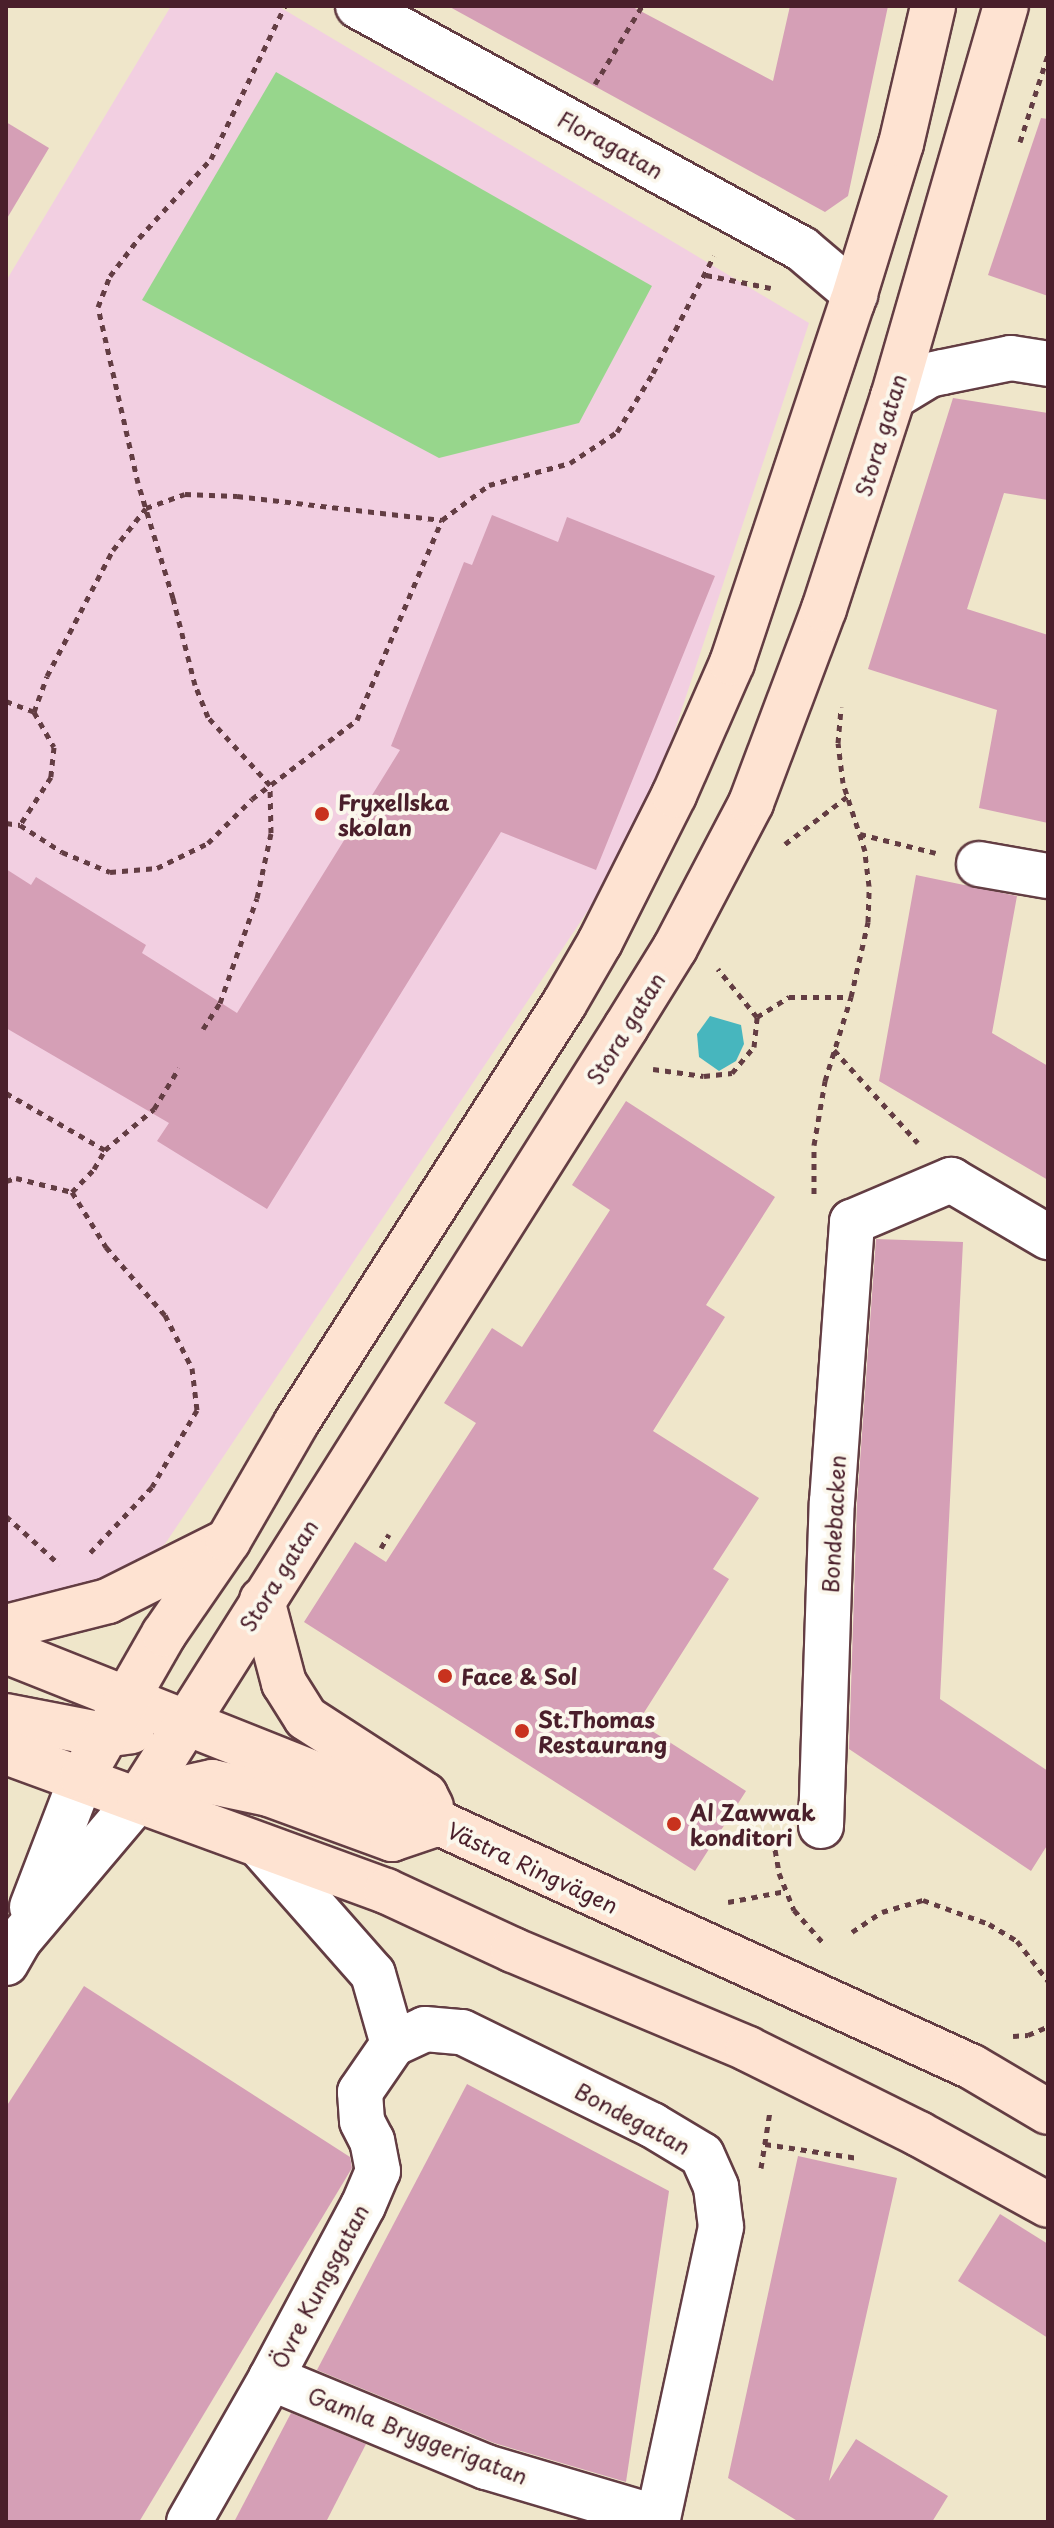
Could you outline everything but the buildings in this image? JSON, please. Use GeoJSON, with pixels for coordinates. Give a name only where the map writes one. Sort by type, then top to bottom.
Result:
{"type":"FeatureCollection","features":[{"type":"Feature","properties":{"kind":"main road","name":"Stora gatan"},"geometry":{"type":"LineString","coordinates":[[82,1777],[164,1634],[228,1541],[296,1423],[600,942],[674,795],[732,663],[855,294],[901,144],[933,6]]}},
{"type":"Feature","properties":{"kind":"main road","name":"Stora gatan"},"geometry":{"type":"LineString","coordinates":[[139,1798],[675,948],[751,803],[824,609],[893,397],[1006,6]]}},
{"type":"Feature","properties":{"kind":"main road"},"geometry":{"type":"LineString","coordinates":[[6,1627],[76,1592],[108,1601],[228,1541]]}},
{"type":"Feature","properties":{"kind":"main road"},"geometry":{"type":"LineString","coordinates":[[139,1798],[212,1782],[269,1794],[392,1839],[439,1823],[425,1795],[306,1718],[284,1683],[262,1600]]}},
{"type":"Feature","properties":{"kind":"main road","name":"Västra Ringvägen"},"geometry":{"type":"LineString","coordinates":[[6,1651],[439,1823],[972,2067],[1048,2112]]}},
{"type":"Feature","properties":{"kind":"main road"},"geometry":{"type":"LineString","coordinates":[[6,1716],[104,1735],[185,1724]]}},
{"type":"Feature","properties":{"kind":"main road"},"geometry":{"type":"LineString","coordinates":[[6,1752],[82,1777],[261,1847],[386,1891],[513,1950],[748,2049],[919,2134],[1048,2205]]}},
{"type":"Feature","properties":{"kind":"street","name":"Floragatan"},"geometry":{"type":"LineString","coordinates":[[358,6],[802,249],[855,294]]}},
{"type":"Feature","properties":{"kind":"street"},"geometry":{"type":"LineString","coordinates":[[893,397],[929,375],[943,372],[1011,358],[1048,364]]}},
{"type":"Feature","properties":{"kind":"street"},"geometry":{"type":"LineString","coordinates":[[979,864],[1048,876]]}},
{"type":"Feature","properties":{"kind":"street"},"geometry":{"type":"LineString","coordinates":[[951,1180],[1048,1237]]}},
{"type":"Feature","properties":{"kind":"street","name":"Bondebacken"},"geometry":{"type":"LineString","coordinates":[[821,1826],[832,1502],[852,1222],[951,1180]]}},
{"type":"Feature","properties":{"kind":"street","name":"Stora gatan"},"geometry":{"type":"LineString","coordinates":[[13,1951],[82,1777]]}},
{"type":"Feature","properties":{"kind":"street","name":"Stora gatan"},"geometry":{"type":"LineString","coordinates":[[13,1951],[139,1798]]}},
{"type":"Feature","properties":{"kind":"street"},"geometry":{"type":"LineString","coordinates":[[261,1847],[373,1974],[393,2044]]}},
{"type":"Feature","properties":{"kind":"street","name":"Bondegatan"},"geometry":{"type":"LineString","coordinates":[[393,2044],[425,2029],[462,2032],[652,2125],[702,2155],[716,2187],[721,2227],[657,2520]]}},
{"type":"Feature","properties":{"kind":"street","name":"Övre Kungsgatan"},"geometry":{"type":"LineString","coordinates":[[189,2522],[271,2378],[363,2206],[378,2171],[372,2141],[362,2121],[360,2092],[393,2044]]}},
{"type":"Feature","properties":{"kind":"street","name":"Gamla Bryggerigatan"},"geometry":{"type":"LineString","coordinates":[[271,2378],[486,2467],[657,2520]]}},
{"type":"Feature","properties":{"kind":"path"},"geometry":{"type":"LineString","coordinates":[[203,1029],[220,1003],[257,898],[271,833],[270,785],[208,717],[195,685],[146,508],[98,307],[117,266],[211,159],[285,6]]}},
{"type":"Feature","properties":{"kind":"path"},"geometry":{"type":"LineString","coordinates":[[572,123],[642,6]]}},
{"type":"Feature","properties":{"kind":"path"},"geometry":{"type":"LineString","coordinates":[[6,823],[20,825],[62,852],[110,872],[157,868],[208,843],[270,785],[357,720],[442,520],[489,485],[570,463],[617,432],[706,275],[732,210]]}},
{"type":"Feature","properties":{"kind":"path"},"geometry":{"type":"LineString","coordinates":[[34,712],[47,676],[113,550],[146,508],[185,494],[237,496],[442,520]]}},
{"type":"Feature","properties":{"kind":"path"},"geometry":{"type":"LineString","coordinates":[[6,701],[34,712],[54,747],[51,777],[20,825]]}},
{"type":"Feature","properties":{"kind":"path"},"geometry":{"type":"LineString","coordinates":[[782,845],[848,796]]}},
{"type":"Feature","properties":{"kind":"path"},"geometry":{"type":"LineString","coordinates":[[860,834],[979,864]]}},
{"type":"Feature","properties":{"kind":"path"},"geometry":{"type":"LineString","coordinates":[[671,1071],[704,1076],[732,1073],[754,1047],[757,1017],[714,963]]}},
{"type":"Feature","properties":{"kind":"path"},"geometry":{"type":"LineString","coordinates":[[757,1017],[789,997],[851,997]]}},
{"type":"Feature","properties":{"kind":"path"},"geometry":{"type":"LineString","coordinates":[[834,1049],[951,1180]]}},
{"type":"Feature","properties":{"kind":"path"},"geometry":{"type":"LineString","coordinates":[[72,1192],[94,1169],[105,1150],[154,1109],[179,1068]]}},
{"type":"Feature","properties":{"kind":"path"},"geometry":{"type":"LineString","coordinates":[[6,1093],[105,1150]]}},
{"type":"Feature","properties":{"kind":"path"},"geometry":{"type":"LineString","coordinates":[[6,1181],[16,1178],[72,1192],[106,1247],[165,1315],[192,1368],[197,1410],[152,1487],[76,1592],[6,1516]]}},
{"type":"Feature","properties":{"kind":"path"},"geometry":{"type":"LineString","coordinates":[[381,1548],[389,1534]]}},
{"type":"Feature","properties":{"kind":"path"},"geometry":{"type":"LineString","coordinates":[[852,1932],[882,1912],[923,1900],[989,1924],[1017,1941],[1048,1981]]}},
{"type":"Feature","properties":{"kind":"path"},"geometry":{"type":"LineString","coordinates":[[765,2144],[863,2159]]}},
{"type":"Feature","properties":{"kind":"shaded area","name":"Fryxellska skolan"},"geometry":{"type":"Polygon","coordinates":[[[171,6],[278,6],[809,323],[669,748],[609,879],[165,1544],[110,1586],[69,1598],[6,1602],[6,281],[171,6]]]}},
{"type":"Feature","properties":{"kind":"green space"},"geometry":{"type":"Polygon","coordinates":[[[276,72],[652,286],[579,423],[439,458],[142,300],[276,72]]]}},
{"type":"Feature","properties":{"kind":"water"},"geometry":{"type":"Polygon","coordinates":[[[710,1016],[741,1025],[744,1044],[736,1061],[719,1071],[699,1057],[697,1034],[710,1016]]]}},
{"type":"Feature","properties":{"kind":"place","name":"Fryxellska skolan"},"geometry":{"type":"Point","coordinates":[322,814]}},
{"type":"Feature","properties":{"kind":"place","name":"Face & Sol"},"geometry":{"type":"Point","coordinates":[445,1676]}},
{"type":"Feature","properties":{"kind":"place","name":"St.Thomas Restaurang"},"geometry":{"type":"Point","coordinates":[522,1731]}},
{"type":"Feature","properties":{"kind":"place","name":"Al Zawwak konditori"},"geometry":{"type":"Point","coordinates":[674,1824]}}]}
